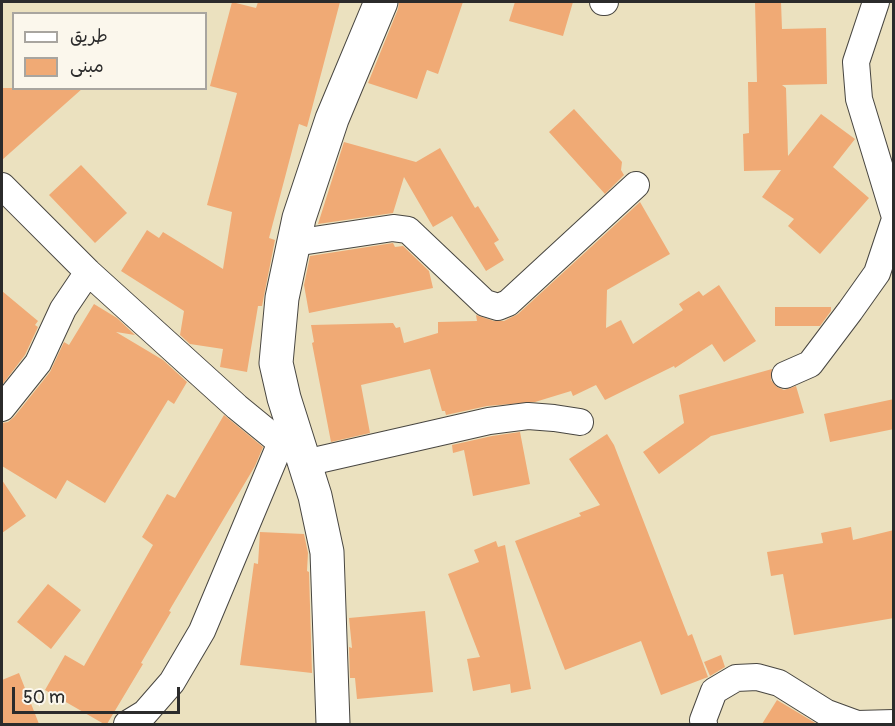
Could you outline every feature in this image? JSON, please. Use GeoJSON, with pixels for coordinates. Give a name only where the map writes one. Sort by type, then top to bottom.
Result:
{"type":"FeatureCollection","features":[{"type":"Feature","properties":{"kind":"street"},"geometry":{"type":"LineString","coordinates":[[333,724],[327,552],[315,496],[305,464],[286,431],[276,363],[282,298],[300,218],[332,119],[381,2]]}},
{"type":"Feature","properties":{"kind":"street"},"geometry":{"type":"LineString","coordinates":[[876,2],[856,62],[860,99],[894,214]]}},
{"type":"Feature","properties":{"kind":"street"},"geometry":{"type":"LineString","coordinates":[[294,243],[393,228],[408,230],[485,303],[498,307],[507,303],[636,185]]}},
{"type":"Feature","properties":{"kind":"street"},"geometry":{"type":"LineString","coordinates":[[2,186],[88,272],[237,407],[286,431]]}},
{"type":"Feature","properties":{"kind":"street"},"geometry":{"type":"LineString","coordinates":[[785,375],[810,364],[850,311],[877,273],[894,222]]}},
{"type":"Feature","properties":{"kind":"street"},"geometry":{"type":"LineString","coordinates":[[2,408],[38,363],[63,309],[88,272]]}},
{"type":"Feature","properties":{"kind":"street"},"geometry":{"type":"LineString","coordinates":[[305,464],[489,421],[528,416],[580,422]]}},
{"type":"Feature","properties":{"kind":"street"},"geometry":{"type":"LineString","coordinates":[[127,724],[145,713],[172,682],[202,631],[286,431]]}},
{"type":"Feature","properties":{"kind":"street"},"geometry":{"type":"LineString","coordinates":[[704,724],[703,720],[714,691],[736,678],[757,677],[779,682],[827,713],[857,724],[894,723]]}},
{"type":"Feature","properties":{"kind":"building"},"geometry":{"type":"Polygon","coordinates":[[[232,2],[256,8],[258,2],[340,2],[307,127],[299,124],[269,238],[275,240],[262,306],[258,306],[247,372],[220,367],[223,349],[190,344],[180,335],[184,311],[121,271],[147,230],[159,238],[163,232],[223,269],[232,212],[207,205],[237,93],[210,86],[232,2]]]}},
{"type":"Feature","properties":{"kind":"building"},"geometry":{"type":"Polygon","coordinates":[[[399,2],[463,2],[438,74],[427,70],[417,99],[368,83],[399,2]]]}},
{"type":"Feature","properties":{"kind":"building"},"geometry":{"type":"Polygon","coordinates":[[[515,2],[573,2],[563,36],[509,21],[515,2]]]}},
{"type":"Feature","properties":{"kind":"building"},"geometry":{"type":"Polygon","coordinates":[[[755,2],[781,2],[782,29],[826,28],[827,84],[782,85],[786,88],[788,156],[821,114],[855,139],[833,167],[869,198],[820,254],[788,226],[794,219],[762,197],[781,170],[744,171],[743,134],[749,133],[748,82],[757,82],[755,2]]]}},
{"type":"Feature","properties":{"kind":"building"},"geometry":{"type":"Polygon","coordinates":[[[2,88],[81,90],[2,160],[2,88]]]}},
{"type":"Feature","properties":{"kind":"building"},"geometry":{"type":"Polygon","coordinates":[[[574,109],[622,162],[621,170],[624,175],[605,194],[549,132],[574,109]]]}},
{"type":"Feature","properties":{"kind":"building"},"geometry":{"type":"Polygon","coordinates":[[[344,142],[416,162],[440,148],[475,208],[478,206],[499,240],[494,243],[504,260],[486,271],[452,216],[433,227],[404,177],[393,213],[318,224],[344,142]]]}},
{"type":"Feature","properties":{"kind":"building"},"geometry":{"type":"Polygon","coordinates":[[[81,165],[127,213],[95,243],[49,195],[81,165]]]}},
{"type":"Feature","properties":{"kind":"building"},"geometry":{"type":"Polygon","coordinates":[[[640,202],[670,254],[607,290],[606,328],[621,320],[633,344],[683,310],[679,304],[699,291],[703,296],[719,285],[756,341],[724,362],[712,344],[675,368],[674,366],[605,400],[596,385],[573,396],[571,391],[535,402],[487,406],[446,415],[445,411],[442,411],[430,369],[361,385],[370,433],[331,442],[312,343],[314,342],[311,325],[393,323],[396,328],[400,327],[404,343],[438,333],[438,322],[477,321],[476,315],[494,321],[504,321],[518,314],[640,202]]]}},
{"type":"Feature","properties":{"kind":"building"},"geometry":{"type":"Polygon","coordinates":[[[393,243],[395,247],[403,246],[429,271],[433,288],[309,313],[304,285],[310,256],[393,243]]]}},
{"type":"Feature","properties":{"kind":"building"},"geometry":{"type":"Polygon","coordinates":[[[2,291],[38,321],[35,325],[38,327],[25,355],[2,385],[2,291]]]}},
{"type":"Feature","properties":{"kind":"building"},"geometry":{"type":"Polygon","coordinates":[[[94,304],[117,318],[135,335],[116,332],[163,360],[187,382],[174,404],[168,400],[105,503],[67,480],[56,499],[2,466],[2,423],[14,417],[50,372],[64,342],[69,345],[94,304]]]}},
{"type":"Feature","properties":{"kind":"building"},"geometry":{"type":"Polygon","coordinates":[[[775,307],[831,307],[831,311],[820,326],[775,326],[775,307]]]}},
{"type":"Feature","properties":{"kind":"building"},"geometry":{"type":"Polygon","coordinates":[[[772,369],[771,380],[777,387],[784,390],[796,386],[804,413],[711,436],[659,474],[643,452],[684,423],[679,395],[772,369]]]}},
{"type":"Feature","properties":{"kind":"building"},"geometry":{"type":"Polygon","coordinates":[[[894,399],[894,429],[830,442],[824,414],[894,399]]]}},
{"type":"Feature","properties":{"kind":"building"},"geometry":{"type":"Polygon","coordinates":[[[224,415],[263,447],[255,466],[169,611],[171,612],[141,663],[143,664],[107,724],[104,724],[45,690],[65,655],[84,666],[153,545],[142,537],[167,494],[175,498],[224,415]]]}},
{"type":"Feature","properties":{"kind":"building"},"geometry":{"type":"Polygon","coordinates":[[[520,432],[530,484],[473,496],[464,450],[453,453],[452,445],[520,432]]]}},
{"type":"Feature","properties":{"kind":"building"},"geometry":{"type":"Polygon","coordinates":[[[607,434],[614,445],[688,636],[692,634],[708,677],[661,695],[641,641],[565,670],[515,541],[581,516],[579,513],[600,505],[569,459],[607,434]]]}},
{"type":"Feature","properties":{"kind":"building"},"geometry":{"type":"Polygon","coordinates":[[[2,480],[26,516],[2,533],[2,480]]]}},
{"type":"Feature","properties":{"kind":"building"},"geometry":{"type":"Polygon","coordinates":[[[851,527],[853,540],[894,530],[894,618],[794,635],[783,574],[771,576],[767,552],[823,543],[821,533],[851,527]]]}},
{"type":"Feature","properties":{"kind":"building"},"geometry":{"type":"Polygon","coordinates":[[[260,532],[304,534],[308,553],[312,673],[240,665],[254,563],[258,564],[260,532]]]}},
{"type":"Feature","properties":{"kind":"building"},"geometry":{"type":"Polygon","coordinates":[[[496,541],[498,547],[505,545],[531,689],[511,693],[510,684],[473,691],[467,659],[480,657],[448,574],[479,562],[474,550],[496,541]]]}},
{"type":"Feature","properties":{"kind":"building"},"geometry":{"type":"Polygon","coordinates":[[[48,584],[81,610],[51,649],[17,622],[48,584]]]}},
{"type":"Feature","properties":{"kind":"building"},"geometry":{"type":"Polygon","coordinates":[[[425,611],[433,692],[357,699],[355,678],[350,678],[349,647],[352,648],[349,618],[425,611]]]}},
{"type":"Feature","properties":{"kind":"building"},"geometry":{"type":"Polygon","coordinates":[[[721,655],[725,667],[710,676],[704,662],[721,655]]]}},
{"type":"Feature","properties":{"kind":"building"},"geometry":{"type":"Polygon","coordinates":[[[19,673],[39,724],[2,724],[2,680],[19,673]]]}},
{"type":"Feature","properties":{"kind":"building"},"geometry":{"type":"Polygon","coordinates":[[[777,700],[817,724],[762,724],[777,700]]]}}]}
